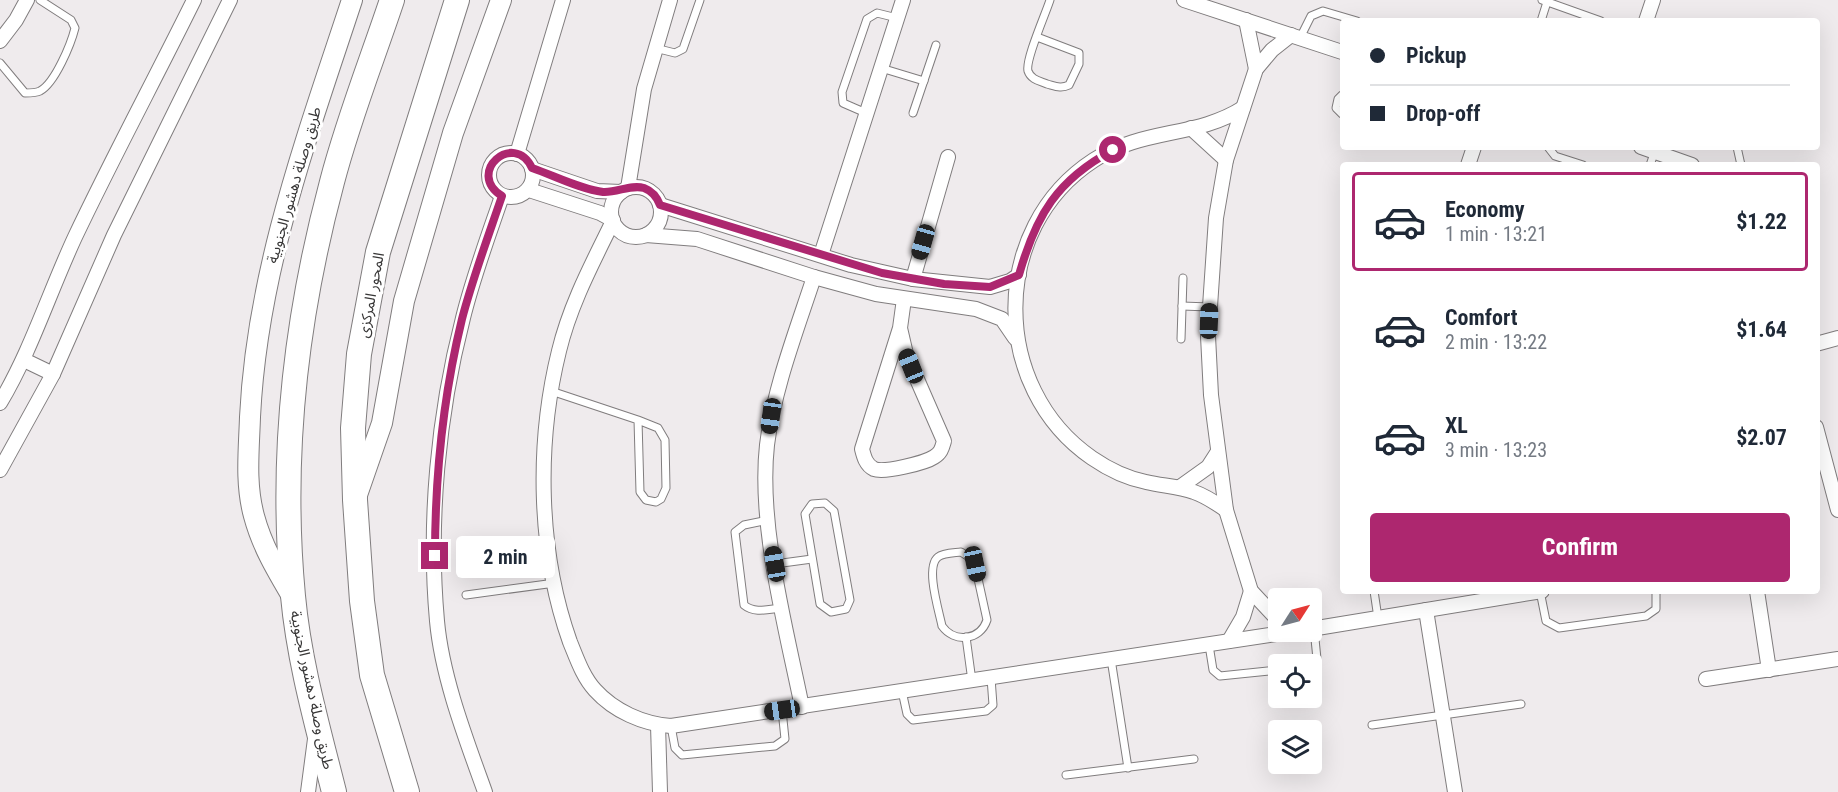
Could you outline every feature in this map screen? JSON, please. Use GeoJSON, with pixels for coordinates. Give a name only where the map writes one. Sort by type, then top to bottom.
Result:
{"type":"FeatureCollection","features":[{"type":"Feature","properties":{"kind":"highway"},"geometry":{"type":"LineString","coordinates":[[293,598],[289,513],[291,439],[304,313],[333,178],[392,0]]}},
{"type":"Feature","properties":{"kind":"highway","name":"المحور المركزى"},"geometry":{"type":"LineString","coordinates":[[407,792],[372,675],[362,601],[353,428],[359,354],[378,252],[458,0]]}},
{"type":"Feature","properties":{"kind":"highway","name":"طريق وصلة دهشور الجنوبية"},"geometry":{"type":"LineString","coordinates":[[293,598],[317,725],[334,792]]}},
{"type":"Feature","properties":{"kind":"main road","name":"طريق وصلة دهشور الجنوبية"},"geometry":{"type":"LineString","coordinates":[[293,598],[266,551],[250,498],[248,462],[255,352],[279,227],[352,0]]}},
{"type":"Feature","properties":{"kind":"main road"},"geometry":{"type":"LineString","coordinates":[[355,500],[382,423],[404,301],[453,133],[501,0]]}},
{"type":"Feature","properties":{"kind":"street"},"geometry":{"type":"LineString","coordinates":[[1,36],[27,0]]}},
{"type":"Feature","properties":{"kind":"street"},"geometry":{"type":"LineString","coordinates":[[0,404],[24,360],[76,236],[194,0]]}},
{"type":"Feature","properties":{"kind":"street"},"geometry":{"type":"LineString","coordinates":[[0,470],[53,374],[114,234],[230,0]]}},
{"type":"Feature","properties":{"kind":"street"},"geometry":{"type":"LineString","coordinates":[[517,154],[563,0]]}},
{"type":"Feature","properties":{"kind":"street"},"geometry":{"type":"LineString","coordinates":[[670,0],[655,48],[635,132],[625,190],[612,204],[613,221],[570,310],[547,416],[544,470],[555,583],[564,626],[579,666],[594,689],[612,707],[665,726],[1268,635]]}},
{"type":"Feature","properties":{"kind":"street"},"geometry":{"type":"LineString","coordinates":[[821,255],[903,0]]}},
{"type":"Feature","properties":{"kind":"street"},"geometry":{"type":"LineString","coordinates":[[1184,0],[1211,4],[1246,20],[1340,51]]}},
{"type":"Feature","properties":{"kind":"street"},"geometry":{"type":"LineString","coordinates":[[1647,18],[1653,0]]}},
{"type":"Feature","properties":{"kind":"street"},"geometry":{"type":"LineString","coordinates":[[1246,20],[1256,69]]}},
{"type":"Feature","properties":{"kind":"street"},"geometry":{"type":"LineString","coordinates":[[1268,609],[1251,591],[1226,510],[1210,394],[1209,307],[1216,218],[1226,160],[1256,69],[1272,50],[1296,36]]}},
{"type":"Feature","properties":{"kind":"street"},"geometry":{"type":"LineString","coordinates":[[1226,510],[1197,492],[1131,478],[1110,469],[1076,445],[1048,416],[1035,395],[1025,372],[1017,340],[1015,307],[1019,275],[1039,219],[1058,191],[1078,171],[1113,150],[1135,141],[1227,118],[1243,108]]}},
{"type":"Feature","properties":{"kind":"street"},"geometry":{"type":"LineString","coordinates":[[1191,128],[1226,160]]}},
{"type":"Feature","properties":{"kind":"street"},"geometry":{"type":"LineString","coordinates":[[1649,150],[1683,162]]}},
{"type":"Feature","properties":{"kind":"street"},"geometry":{"type":"LineString","coordinates":[[505,154],[517,154],[526,159],[532,168],[533,180],[529,190],[519,196],[502,196],[490,183],[491,165],[505,154]]}},
{"type":"Feature","properties":{"kind":"street"},"geometry":{"type":"LineString","coordinates":[[913,279],[948,157]]}},
{"type":"Feature","properties":{"kind":"street"},"geometry":{"type":"LineString","coordinates":[[532,168],[597,191],[625,190],[636,187],[651,192],[660,205],[660,219],[646,235]]}},
{"type":"Feature","properties":{"kind":"street"},"geometry":{"type":"LineString","coordinates":[[529,190],[600,213],[613,221],[623,233],[639,237],[646,235],[697,239],[814,277],[904,299],[950,304],[991,313],[1002,320],[1017,340]]}},
{"type":"Feature","properties":{"kind":"street"},"geometry":{"type":"LineString","coordinates":[[485,792],[458,709],[437,623],[435,516],[441,436],[454,357],[474,279],[502,196]]}},
{"type":"Feature","properties":{"kind":"street"},"geometry":{"type":"LineString","coordinates":[[660,205],[821,255],[913,279],[990,287],[1019,275]]}},
{"type":"Feature","properties":{"kind":"street"},"geometry":{"type":"LineString","coordinates":[[802,707],[782,608],[768,520],[765,474],[771,416],[814,277]]}},
{"type":"Feature","properties":{"kind":"street"},"geometry":{"type":"LineString","coordinates":[[900,328],[906,354],[944,441],[941,451],[934,457],[888,470],[875,469],[865,461],[862,449],[900,328],[904,299]]}},
{"type":"Feature","properties":{"kind":"street"},"geometry":{"type":"LineString","coordinates":[[1820,343],[1838,338]]}},
{"type":"Feature","properties":{"kind":"street"},"geometry":{"type":"LineString","coordinates":[[24,360],[53,374]]}},
{"type":"Feature","properties":{"kind":"street"},"geometry":{"type":"LineString","coordinates":[[1180,487],[1208,467],[1217,453]]}},
{"type":"Feature","properties":{"kind":"street"},"geometry":{"type":"LineString","coordinates":[[1820,453],[1838,510]]}},
{"type":"Feature","properties":{"kind":"street"},"geometry":{"type":"LineString","coordinates":[[1229,641],[1243,617],[1251,591]]}},
{"type":"Feature","properties":{"kind":"street"},"geometry":{"type":"LineString","coordinates":[[1322,627],[1426,610],[1466,597],[1500,594]]}},
{"type":"Feature","properties":{"kind":"street"},"geometry":{"type":"LineString","coordinates":[[1757,594],[1769,670]]}},
{"type":"Feature","properties":{"kind":"street"},"geometry":{"type":"LineString","coordinates":[[1426,610],[1455,792]]}},
{"type":"Feature","properties":{"kind":"street"},"geometry":{"type":"LineString","coordinates":[[1706,679],[1838,659]]}},
{"type":"Feature","properties":{"kind":"street"},"geometry":{"type":"LineString","coordinates":[[308,792],[317,725]]}},
{"type":"Feature","properties":{"kind":"street"},"geometry":{"type":"LineString","coordinates":[[660,792],[665,726]]}},
{"type":"Feature","properties":{"kind":"lane"},"geometry":{"type":"LineString","coordinates":[[0,63],[25,93],[38,92],[49,84],[72,41],[75,28],[71,20],[40,0]]}},
{"type":"Feature","properties":{"kind":"lane"},"geometry":{"type":"LineString","coordinates":[[655,48],[675,53],[683,49],[700,0]]}},
{"type":"Feature","properties":{"kind":"lane"},"geometry":{"type":"LineString","coordinates":[[1037,37],[1079,53],[1079,64],[1069,85],[1059,87],[1031,76],[1028,66],[1037,37],[1050,0]]}},
{"type":"Feature","properties":{"kind":"lane"},"geometry":{"type":"LineString","coordinates":[[1541,18],[1544,1],[1592,18]]}},
{"type":"Feature","properties":{"kind":"lane"},"geometry":{"type":"LineString","coordinates":[[1296,36],[1311,16],[1323,10],[1348,18]]}},
{"type":"Feature","properties":{"kind":"lane"},"geometry":{"type":"LineString","coordinates":[[866,113],[843,103],[842,92],[869,16],[877,12],[897,18]]}},
{"type":"Feature","properties":{"kind":"lane"},"geometry":{"type":"LineString","coordinates":[[913,113],[936,45]]}},
{"type":"Feature","properties":{"kind":"lane"},"geometry":{"type":"LineString","coordinates":[[881,68],[924,81]]}},
{"type":"Feature","properties":{"kind":"lane"},"geometry":{"type":"LineString","coordinates":[[1340,97],[1336,108],[1340,112]]}},
{"type":"Feature","properties":{"kind":"lane"},"geometry":{"type":"LineString","coordinates":[[1550,150],[1555,156],[1574,162]]}},
{"type":"Feature","properties":{"kind":"lane"},"geometry":{"type":"LineString","coordinates":[[1651,162],[1655,152]]}},
{"type":"Feature","properties":{"kind":"lane"},"geometry":{"type":"LineString","coordinates":[[1181,339],[1183,278]]}},
{"type":"Feature","properties":{"kind":"lane"},"geometry":{"type":"LineString","coordinates":[[1182,306],[1209,307]]}},
{"type":"Feature","properties":{"kind":"lane"},"geometry":{"type":"LineString","coordinates":[[551,391],[638,420],[658,428],[665,440],[666,488],[661,499],[656,502],[646,500],[640,492],[638,420]]}},
{"type":"Feature","properties":{"kind":"lane"},"geometry":{"type":"LineString","coordinates":[[825,503],[834,511],[850,600],[846,609],[831,612],[820,604],[812,559],[805,514],[812,504],[825,503]]}},
{"type":"Feature","properties":{"kind":"lane"},"geometry":{"type":"LineString","coordinates":[[768,520],[744,525],[735,532],[744,604],[754,610],[782,608]]}},
{"type":"Feature","properties":{"kind":"lane"},"geometry":{"type":"LineString","coordinates":[[961,552],[972,559],[975,564],[987,620],[980,632],[966,637],[952,636],[942,626],[931,568],[937,558],[942,555],[961,552]]}},
{"type":"Feature","properties":{"kind":"lane"},"geometry":{"type":"LineString","coordinates":[[775,564],[812,559]]}},
{"type":"Feature","properties":{"kind":"lane"},"geometry":{"type":"LineString","coordinates":[[466,595],[555,583]]}},
{"type":"Feature","properties":{"kind":"lane"},"geometry":{"type":"LineString","coordinates":[[1374,594],[1378,618]]}},
{"type":"Feature","properties":{"kind":"lane"},"geometry":{"type":"LineString","coordinates":[[1542,594],[1546,621],[1558,628],[1646,616],[1656,609],[1656,594]]}},
{"type":"Feature","properties":{"kind":"lane"},"geometry":{"type":"LineString","coordinates":[[966,637],[972,681]]}},
{"type":"Feature","properties":{"kind":"lane"},"geometry":{"type":"LineString","coordinates":[[1209,645],[1213,670],[1220,676],[1268,671]]}},
{"type":"Feature","properties":{"kind":"lane"},"geometry":{"type":"LineString","coordinates":[[1111,659],[1128,768]]}},
{"type":"Feature","properties":{"kind":"lane"},"geometry":{"type":"LineString","coordinates":[[902,691],[907,714],[913,720],[986,711],[993,705],[994,700],[991,678]]}},
{"type":"Feature","properties":{"kind":"lane"},"geometry":{"type":"LineString","coordinates":[[1372,725],[1521,704]]}},
{"type":"Feature","properties":{"kind":"lane"},"geometry":{"type":"LineString","coordinates":[[665,726],[675,748],[687,756],[775,746],[785,739],[782,710]]}},
{"type":"Feature","properties":{"kind":"lane"},"geometry":{"type":"LineString","coordinates":[[1066,775],[1194,759]]}},
{"type":"Feature","properties":{"kind":"route"},"geometry":{"type":"LineString","coordinates":[[435,556],[437,476],[447,396],[463,318],[502,196],[492,189],[488,177],[491,165],[499,156],[517,154],[526,159],[532,168],[597,191],[621,192],[628,188],[644,188],[657,198],[660,205],[851,265],[944,284],[990,287],[1010,281],[1019,275],[1035,227],[1047,204],[1064,184],[1095,159],[1113,150]]}}]}
